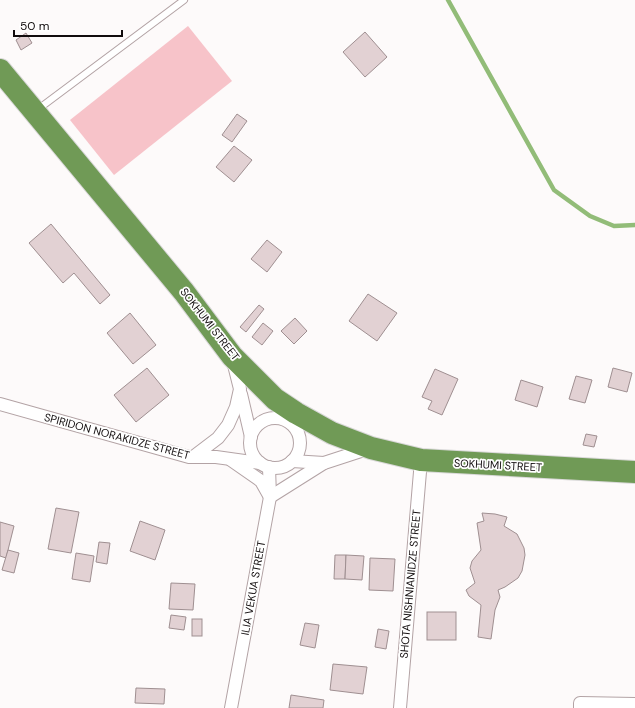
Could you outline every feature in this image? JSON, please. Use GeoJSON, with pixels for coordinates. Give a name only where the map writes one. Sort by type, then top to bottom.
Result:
{"type":"FeatureCollection","features":[{"type":"Feature","properties":{"kind":"highway","name":"SOKHUMI STREET"},"geometry":{"type":"LineString","coordinates":[[0,70],[184,292],[232,356],[293,418],[371,448],[421,460],[635,472]]}},
{"type":"Feature","properties":{"kind":"street"},"geometry":{"type":"LineString","coordinates":[[232,356],[251,437]]}},
{"type":"Feature","properties":{"kind":"street"},"geometry":{"type":"LineString","coordinates":[[193,456],[218,438],[228,425],[236,407],[240,389]]}},
{"type":"Feature","properties":{"kind":"street","name":"SPIRIDON NORAKIDZE STREET"},"geometry":{"type":"LineString","coordinates":[[0,404],[189,457],[193,456],[228,459],[264,465]]}},
{"type":"Feature","properties":{"kind":"street"},"geometry":{"type":"LineString","coordinates":[[275,418],[283,420],[293,418],[299,437],[297,454],[292,461],[281,467],[264,465],[255,458],[251,451],[251,437],[257,426],[267,420],[275,418]]}},
{"type":"Feature","properties":{"kind":"street"},"geometry":{"type":"LineString","coordinates":[[228,459],[261,481],[270,497],[324,463],[371,448]]}},
{"type":"Feature","properties":{"kind":"street","name":"SHOTA NISHNIANIDZE STREET"},"geometry":{"type":"LineString","coordinates":[[400,708],[421,460]]}},
{"type":"Feature","properties":{"kind":"street"},"geometry":{"type":"LineString","coordinates":[[292,461],[324,463]]}},
{"type":"Feature","properties":{"kind":"street","name":"ILIA VEKUA STREET"},"geometry":{"type":"LineString","coordinates":[[231,708],[270,497],[264,465]]}},
{"type":"Feature","properties":{"kind":"street"},"geometry":{"type":"LineString","coordinates":[[580,708],[580,703],[635,704]]}},
{"type":"Feature","properties":{"kind":"lane"},"geometry":{"type":"LineString","coordinates":[[34,112],[184,0]]}},
{"type":"Feature","properties":{"kind":"shaded area"},"geometry":{"type":"Polygon","coordinates":[[[188,26],[232,81],[114,175],[70,120],[188,26]]]}},
{"type":"Feature","properties":{"kind":"building"},"geometry":{"type":"Polygon","coordinates":[[[365,32],[387,57],[365,77],[343,52],[365,32]]]}},
{"type":"Feature","properties":{"kind":"building"},"geometry":{"type":"Polygon","coordinates":[[[26,33],[32,43],[21,50],[16,40],[26,33]]]}},
{"type":"Feature","properties":{"kind":"building"},"geometry":{"type":"Polygon","coordinates":[[[237,114],[247,121],[232,142],[222,135],[237,114]]]}},
{"type":"Feature","properties":{"kind":"building"},"geometry":{"type":"Polygon","coordinates":[[[234,146],[252,160],[234,182],[216,167],[234,146]]]}},
{"type":"Feature","properties":{"kind":"building"},"geometry":{"type":"Polygon","coordinates":[[[51,224],[110,295],[100,304],[74,273],[63,283],[29,243],[51,224]]]}},
{"type":"Feature","properties":{"kind":"building"},"geometry":{"type":"Polygon","coordinates":[[[267,240],[282,252],[267,272],[251,259],[267,240]]]}},
{"type":"Feature","properties":{"kind":"building"},"geometry":{"type":"Polygon","coordinates":[[[368,294],[397,313],[377,341],[349,321],[368,294]]]}},
{"type":"Feature","properties":{"kind":"building"},"geometry":{"type":"Polygon","coordinates":[[[259,305],[264,309],[246,332],[240,327],[259,305]]]}},
{"type":"Feature","properties":{"kind":"building"},"geometry":{"type":"Polygon","coordinates":[[[130,313],[156,345],[133,364],[107,333],[130,313]]]}},
{"type":"Feature","properties":{"kind":"building"},"geometry":{"type":"Polygon","coordinates":[[[295,318],[307,331],[294,344],[281,331],[295,318]]]}},
{"type":"Feature","properties":{"kind":"building"},"geometry":{"type":"Polygon","coordinates":[[[263,323],[273,331],[262,345],[252,337],[263,323]]]}},
{"type":"Feature","properties":{"kind":"building"},"geometry":{"type":"Polygon","coordinates":[[[147,368],[169,395],[136,422],[114,395],[147,368]]]}},
{"type":"Feature","properties":{"kind":"building"},"geometry":{"type":"Polygon","coordinates":[[[613,368],[632,373],[627,392],[608,387],[613,368]]]}},
{"type":"Feature","properties":{"kind":"building"},"geometry":{"type":"Polygon","coordinates":[[[435,369],[458,379],[442,415],[428,409],[432,401],[422,397],[435,369]]]}},
{"type":"Feature","properties":{"kind":"building"},"geometry":{"type":"Polygon","coordinates":[[[576,376],[592,380],[585,403],[569,399],[576,376]]]}},
{"type":"Feature","properties":{"kind":"building"},"geometry":{"type":"Polygon","coordinates":[[[521,380],[543,387],[537,407],[515,400],[521,380]]]}},
{"type":"Feature","properties":{"kind":"building"},"geometry":{"type":"Polygon","coordinates":[[[586,434],[597,436],[594,447],[583,445],[586,434]]]}},
{"type":"Feature","properties":{"kind":"building"},"geometry":{"type":"Polygon","coordinates":[[[56,508],[79,512],[71,553],[48,549],[56,508]]]}},
{"type":"Feature","properties":{"kind":"building"},"geometry":{"type":"Polygon","coordinates":[[[482,513],[507,517],[504,526],[517,534],[524,548],[525,555],[522,571],[518,578],[498,590],[500,597],[495,610],[491,639],[478,637],[481,605],[469,596],[466,590],[475,583],[470,568],[472,561],[481,550],[477,523],[484,521],[482,513]]]}},
{"type":"Feature","properties":{"kind":"building"},"geometry":{"type":"Polygon","coordinates":[[[140,521],[165,530],[155,560],[130,551],[140,521]]]}},
{"type":"Feature","properties":{"kind":"building"},"geometry":{"type":"Polygon","coordinates":[[[0,522],[14,526],[6,558],[0,556],[0,522]]]}},
{"type":"Feature","properties":{"kind":"building"},"geometry":{"type":"Polygon","coordinates":[[[99,542],[110,543],[107,564],[96,562],[99,542]]]}},
{"type":"Feature","properties":{"kind":"building"},"geometry":{"type":"Polygon","coordinates":[[[8,550],[19,553],[14,573],[2,570],[8,550]]]}},
{"type":"Feature","properties":{"kind":"building"},"geometry":{"type":"Polygon","coordinates":[[[76,553],[94,556],[90,582],[72,579],[76,553]]]}},
{"type":"Feature","properties":{"kind":"building"},"geometry":{"type":"Polygon","coordinates":[[[335,555],[346,555],[345,579],[334,579],[335,555]]]}},
{"type":"Feature","properties":{"kind":"building"},"geometry":{"type":"Polygon","coordinates":[[[346,555],[364,556],[362,580],[345,579],[346,555]]]}},
{"type":"Feature","properties":{"kind":"building"},"geometry":{"type":"Polygon","coordinates":[[[370,558],[395,559],[393,591],[369,590],[370,558]]]}},
{"type":"Feature","properties":{"kind":"building"},"geometry":{"type":"Polygon","coordinates":[[[171,583],[195,584],[193,610],[169,609],[171,583]]]}},
{"type":"Feature","properties":{"kind":"building"},"geometry":{"type":"Polygon","coordinates":[[[427,612],[456,612],[456,640],[427,640],[427,612]]]}},
{"type":"Feature","properties":{"kind":"building"},"geometry":{"type":"Polygon","coordinates":[[[171,615],[186,617],[184,630],[169,628],[171,615]]]}},
{"type":"Feature","properties":{"kind":"building"},"geometry":{"type":"Polygon","coordinates":[[[192,619],[202,619],[202,636],[192,636],[192,619]]]}},
{"type":"Feature","properties":{"kind":"building"},"geometry":{"type":"Polygon","coordinates":[[[305,623],[319,625],[315,648],[300,645],[305,623]]]}},
{"type":"Feature","properties":{"kind":"building"},"geometry":{"type":"Polygon","coordinates":[[[378,629],[389,631],[386,649],[375,647],[378,629]]]}},
{"type":"Feature","properties":{"kind":"building"},"geometry":{"type":"Polygon","coordinates":[[[333,664],[367,667],[363,694],[330,690],[333,664]]]}},
{"type":"Feature","properties":{"kind":"building"},"geometry":{"type":"Polygon","coordinates":[[[136,688],[165,689],[164,704],[135,703],[136,688]]]}},
{"type":"Feature","properties":{"kind":"building"},"geometry":{"type":"Polygon","coordinates":[[[291,695],[324,700],[323,708],[289,708],[291,695]]]}},
{"type":"Feature","properties":{"kind":"waterway"},"geometry":{"type":"LineString","coordinates":[[448,0],[554,190],[590,216],[614,226],[635,225]]}}]}
